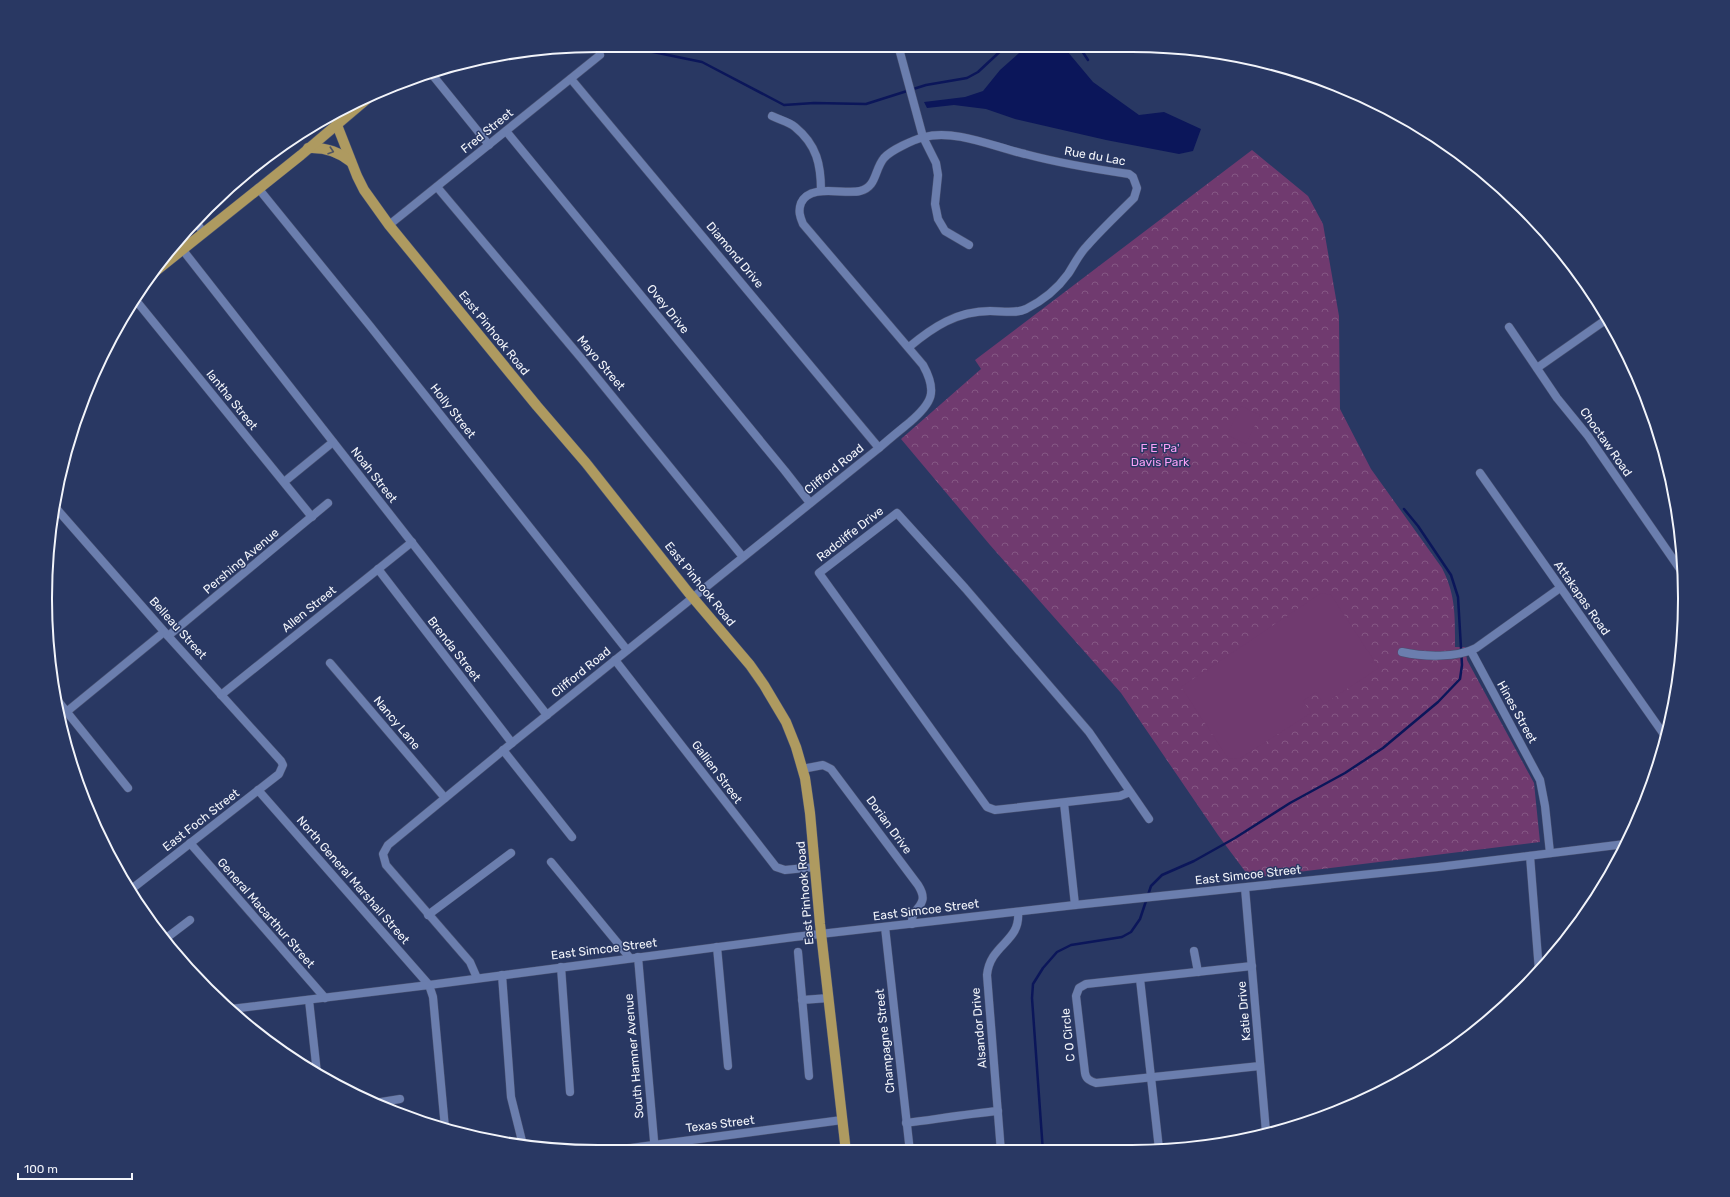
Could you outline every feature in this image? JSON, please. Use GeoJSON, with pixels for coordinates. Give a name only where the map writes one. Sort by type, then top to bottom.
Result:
{"type":"FeatureCollection","features":[{"type":"Feature","properties":{"kind":"main road"},"geometry":{"type":"LineString","coordinates":[[172,257],[308,148],[335,120]]}},
{"type":"Feature","properties":{"kind":"main road","name":"East Pinhook Road"},"geometry":{"type":"LineString","coordinates":[[335,120],[351,162],[364,190],[389,225],[537,406],[586,463],[764,685],[786,722],[802,769],[810,813],[821,934],[845,1145]]}},
{"type":"Feature","properties":{"kind":"main road"},"geometry":{"type":"LineString","coordinates":[[308,148],[320,148],[334,151],[351,162]]}},
{"type":"Feature","properties":{"kind":"street"},"geometry":{"type":"LineString","coordinates":[[900,52],[923,137],[936,163],[938,171],[935,204],[941,226],[945,231],[969,245]]}},
{"type":"Feature","properties":{"kind":"street","name":"Fred Street"},"geometry":{"type":"LineString","coordinates":[[389,225],[600,55]]}},
{"type":"Feature","properties":{"kind":"street"},"geometry":{"type":"LineString","coordinates":[[435,78],[489,145]]}},
{"type":"Feature","properties":{"kind":"street","name":"Diamond Drive"},"geometry":{"type":"LineString","coordinates":[[571,79],[879,448]]}},
{"type":"Feature","properties":{"kind":"street"},"geometry":{"type":"LineString","coordinates":[[772,116],[794,127],[812,146],[820,166],[821,191]]}},
{"type":"Feature","properties":{"kind":"street","name":"Ovey Drive"},"geometry":{"type":"LineString","coordinates":[[506,131],[810,503]]}},
{"type":"Feature","properties":{"kind":"street","name":"Rue du Lac"},"geometry":{"type":"LineString","coordinates":[[909,347],[936,326],[954,317],[990,311],[1013,312],[1022,310],[1039,302],[1058,285],[1067,275],[1086,247],[1134,198],[1137,188],[1133,177],[1129,174],[1052,161],[970,138],[939,136],[923,137],[895,150],[885,157],[872,184],[868,188],[855,192],[821,191],[808,195],[803,200],[799,209],[799,215],[803,224],[923,365],[931,383],[931,399],[922,412]]}},
{"type":"Feature","properties":{"kind":"street","name":"Mayo Street"},"geometry":{"type":"LineString","coordinates":[[437,187],[581,358],[743,557]]}},
{"type":"Feature","properties":{"kind":"street","name":"Holly Street"},"geometry":{"type":"LineString","coordinates":[[258,188],[370,326],[627,650]]}},
{"type":"Feature","properties":{"kind":"street"},"geometry":{"type":"LineString","coordinates":[[199,226],[203,232]]}},
{"type":"Feature","properties":{"kind":"street","name":"Noah Street"},"geometry":{"type":"LineString","coordinates":[[182,249],[547,715]]}},
{"type":"Feature","properties":{"kind":"street","name":"Iantha Street"},"geometry":{"type":"LineString","coordinates":[[139,304],[312,517]]}},
{"type":"Feature","properties":{"kind":"street"},"geometry":{"type":"LineString","coordinates":[[1537,368],[1603,322]]}},
{"type":"Feature","properties":{"kind":"street","name":"Choctaw Road"},"geometry":{"type":"LineString","coordinates":[[1509,327],[1557,398],[1588,436],[1677,565]]}},
{"type":"Feature","properties":{"kind":"street","name":"Clifford Road"},"geometry":{"type":"LineString","coordinates":[[477,978],[470,962],[390,872],[383,860],[385,849],[396,837],[922,412]]}},
{"type":"Feature","properties":{"kind":"street"},"geometry":{"type":"LineString","coordinates":[[284,482],[333,442]]}},
{"type":"Feature","properties":{"kind":"street","name":"Attakapas Road"},"geometry":{"type":"LineString","coordinates":[[1480,473],[1661,731]]}},
{"type":"Feature","properties":{"kind":"street","name":"Pershing Avenue"},"geometry":{"type":"LineString","coordinates":[[67,712],[166,634],[199,612],[234,580],[328,503]]}},
{"type":"Feature","properties":{"kind":"street","name":"Belleau Street"},"geometry":{"type":"LineString","coordinates":[[59,513],[283,765]]}},
{"type":"Feature","properties":{"kind":"street","name":"Radcliffe Drive"},"geometry":{"type":"LineString","coordinates":[[1130,792],[1120,796],[1064,803],[996,810],[989,808],[984,804],[819,573],[897,513],[970,594],[1089,732],[1149,819]]}},
{"type":"Feature","properties":{"kind":"street","name":"Allen Street"},"geometry":{"type":"LineString","coordinates":[[221,695],[412,542]]}},
{"type":"Feature","properties":{"kind":"street","name":"Brenda Street"},"geometry":{"type":"LineString","coordinates":[[378,569],[512,743]]}},
{"type":"Feature","properties":{"kind":"street"},"geometry":{"type":"LineString","coordinates":[[1402,652],[1421,656],[1469,652],[1560,588]]}},
{"type":"Feature","properties":{"kind":"street","name":"Hines Street"},"geometry":{"type":"LineString","coordinates":[[1469,652],[1540,780],[1545,806],[1550,853]]}},
{"type":"Feature","properties":{"kind":"street","name":"Gallien Street"},"geometry":{"type":"LineString","coordinates":[[615,660],[776,867],[785,870],[815,868]]}},
{"type":"Feature","properties":{"kind":"street","name":"Nancy Lane"},"geometry":{"type":"LineString","coordinates":[[330,663],[445,798]]}},
{"type":"Feature","properties":{"kind":"street"},"geometry":{"type":"LineString","coordinates":[[64,708],[128,788]]}},
{"type":"Feature","properties":{"kind":"street"},"geometry":{"type":"LineString","coordinates":[[504,750],[572,837]]}},
{"type":"Feature","properties":{"kind":"street","name":"East Foch Street"},"geometry":{"type":"LineString","coordinates":[[134,887],[279,774],[283,765]]}},
{"type":"Feature","properties":{"kind":"street","name":"Dorian Drive"},"geometry":{"type":"LineString","coordinates":[[802,769],[823,765],[832,769],[918,885],[922,891],[923,900],[921,906],[913,916],[912,924]]}},
{"type":"Feature","properties":{"kind":"street","name":"North General Marshall Street"},"geometry":{"type":"LineString","coordinates":[[258,790],[429,985]]}},
{"type":"Feature","properties":{"kind":"street"},"geometry":{"type":"LineString","coordinates":[[1064,803],[1075,905]]}},
{"type":"Feature","properties":{"kind":"street","name":"General Macarthur Street"},"geometry":{"type":"LineString","coordinates":[[190,843],[324,998]]}},
{"type":"Feature","properties":{"kind":"street","name":"East Simcoe Street"},"geometry":{"type":"LineString","coordinates":[[237,1008],[821,934],[885,928],[1075,905],[1438,867],[1620,845]]}},
{"type":"Feature","properties":{"kind":"street"},"geometry":{"type":"LineString","coordinates":[[428,915],[511,853]]}},
{"type":"Feature","properties":{"kind":"street"},"geometry":{"type":"LineString","coordinates":[[1530,856],[1538,963]]}},
{"type":"Feature","properties":{"kind":"street"},"geometry":{"type":"LineString","coordinates":[[551,862],[634,957]]}},
{"type":"Feature","properties":{"kind":"street","name":"Katie Drive"},"geometry":{"type":"LineString","coordinates":[[1245,888],[1266,1128]]}},
{"type":"Feature","properties":{"kind":"street","name":"Alsandor Drive"},"geometry":{"type":"LineString","coordinates":[[1000,1145],[987,975],[994,953],[1012,936],[1018,927],[1018,912]]}},
{"type":"Feature","properties":{"kind":"street"},"geometry":{"type":"LineString","coordinates":[[169,936],[190,920]]}},
{"type":"Feature","properties":{"kind":"street","name":"Champagne Street"},"geometry":{"type":"LineString","coordinates":[[885,928],[909,1145]]}},
{"type":"Feature","properties":{"kind":"street"},"geometry":{"type":"LineString","coordinates":[[716,947],[728,1066]]}},
{"type":"Feature","properties":{"kind":"street"},"geometry":{"type":"LineString","coordinates":[[1194,950],[1198,972]]}},
{"type":"Feature","properties":{"kind":"street"},"geometry":{"type":"LineString","coordinates":[[798,952],[809,1076]]}},
{"type":"Feature","properties":{"kind":"street","name":"South Hamner Avenue"},"geometry":{"type":"LineString","coordinates":[[634,957],[655,1145]]}},
{"type":"Feature","properties":{"kind":"street","name":"C O Circle"},"geometry":{"type":"LineString","coordinates":[[1252,966],[1086,984],[1079,988],[1076,996],[1084,1065],[1088,1080],[1096,1083],[1260,1066]]}},
{"type":"Feature","properties":{"kind":"street"},"geometry":{"type":"LineString","coordinates":[[561,967],[570,1092]]}},
{"type":"Feature","properties":{"kind":"street"},"geometry":{"type":"LineString","coordinates":[[502,975],[511,1097],[522,1139]]}},
{"type":"Feature","properties":{"kind":"street"},"geometry":{"type":"LineString","coordinates":[[1140,979],[1159,1144]]}},
{"type":"Feature","properties":{"kind":"street"},"geometry":{"type":"LineString","coordinates":[[429,985],[433,997],[444,1122]]}},
{"type":"Feature","properties":{"kind":"street"},"geometry":{"type":"LineString","coordinates":[[802,1000],[828,998]]}},
{"type":"Feature","properties":{"kind":"street"},"geometry":{"type":"LineString","coordinates":[[309,1000],[316,1066]]}},
{"type":"Feature","properties":{"kind":"street"},"geometry":{"type":"LineString","coordinates":[[385,1101],[400,1099]]}},
{"type":"Feature","properties":{"kind":"street"},"geometry":{"type":"LineString","coordinates":[[906,1123],[957,1115],[998,1112]]}},
{"type":"Feature","properties":{"kind":"street","name":"Texas Street"},"geometry":{"type":"LineString","coordinates":[[675,1145],[842,1120]]}},
{"type":"Feature","properties":{"kind":"green space","name":"F E 'Pa' Davis Park"},"geometry":{"type":"Polygon","coordinates":[[[1252,150],[1308,196],[1323,224],[1339,316],[1340,409],[1371,469],[1442,568],[1447,578],[1454,606],[1455,647],[1465,647],[1467,660],[1534,783],[1540,842],[1250,878],[1218,835],[1121,693],[990,545],[901,439],[981,369],[975,360],[1252,150]]]}},
{"type":"Feature","properties":{"kind":"green space"},"geometry":{"type":"Polygon","coordinates":[[[1241,406],[1260,415],[1246,444],[1227,435],[1241,406]]]}},
{"type":"Feature","properties":{"kind":"green space"},"geometry":{"type":"Polygon","coordinates":[[[1321,593],[1331,595],[1379,668],[1324,704],[1316,692],[1303,701],[1311,713],[1239,759],[1228,758],[1181,687],[1321,593]]]}},
{"type":"Feature","properties":{"kind":"shaded area"},"geometry":{"type":"Polygon","coordinates":[[[1020,52],[1068,52],[1093,82],[1139,115],[1164,112],[1201,129],[1193,151],[1179,154],[1106,140],[1015,119],[986,109],[954,105],[927,108],[924,102],[965,97],[983,91],[1000,70],[1020,52]]]}},
{"type":"Feature","properties":{"kind":"waterway"},"geometry":{"type":"LineString","coordinates":[[653,52],[702,62],[784,105],[814,103],[866,104],[926,85],[967,78],[978,72],[999,52]]}},
{"type":"Feature","properties":{"kind":"waterway"},"geometry":{"type":"LineString","coordinates":[[1083,52],[1088,60]]}},
{"type":"Feature","properties":{"kind":"waterway"},"geometry":{"type":"LineString","coordinates":[[1042,1145],[1032,998],[1033,984],[1043,968],[1057,952],[1071,945],[1122,937],[1131,932],[1140,919],[1151,886],[1162,875],[1194,861],[1235,838],[1290,803],[1345,773],[1383,748],[1438,702],[1460,679],[1462,665],[1458,597],[1451,575],[1418,526],[1404,509]]}}]}
